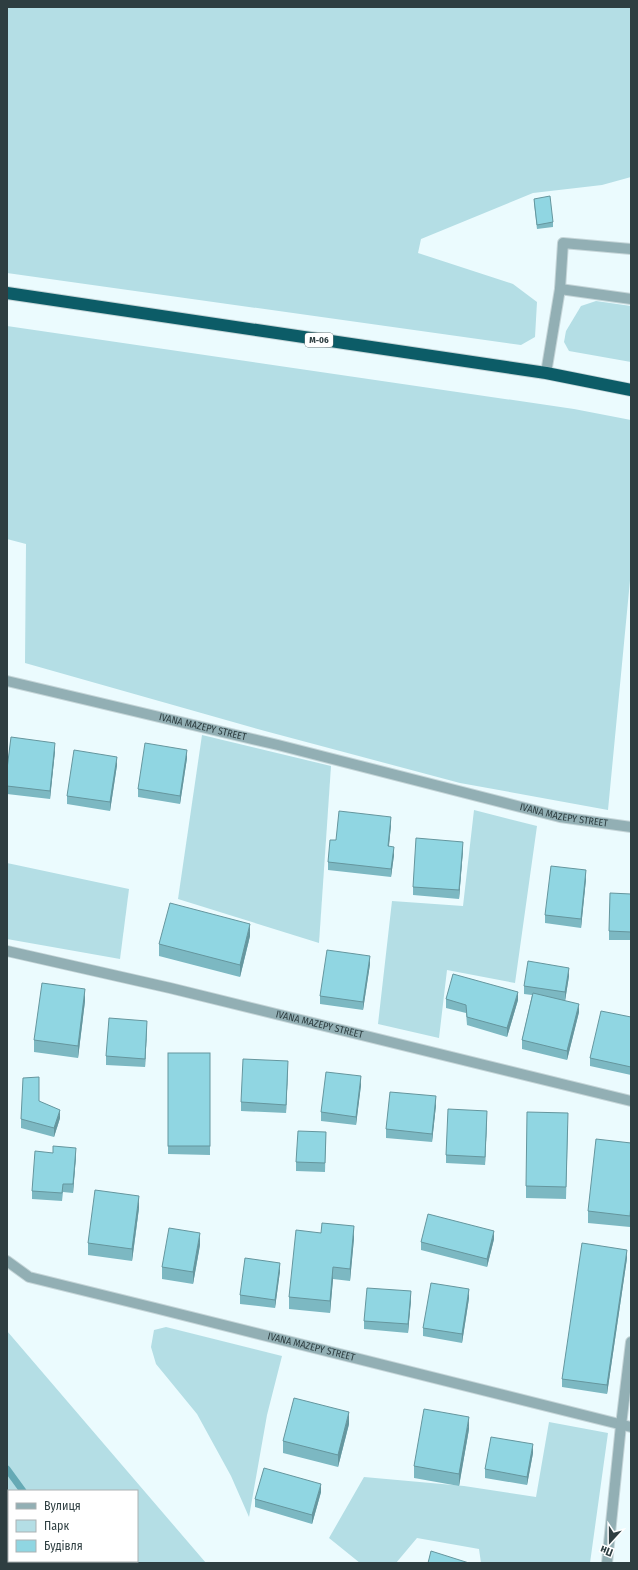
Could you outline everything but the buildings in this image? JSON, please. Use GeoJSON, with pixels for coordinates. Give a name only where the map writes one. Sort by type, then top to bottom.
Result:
{"type":"FeatureCollection","features":[{"type":"Feature","properties":{"kind":"highway","name":"М-06"},"geometry":{"type":"LineString","coordinates":[[7,293],[546,373],[631,390]]}},
{"type":"Feature","properties":{"kind":"street"},"geometry":{"type":"LineString","coordinates":[[546,373],[560,290],[563,243],[631,249]]}},
{"type":"Feature","properties":{"kind":"street"},"geometry":{"type":"LineString","coordinates":[[560,290],[631,299]]}},
{"type":"Feature","properties":{"kind":"street","name":"IVANA MAZEPY STREET"},"geometry":{"type":"LineString","coordinates":[[7,681],[278,745],[560,817],[631,827]]}},
{"type":"Feature","properties":{"kind":"street","name":"IVANA MAZEPY STREET"},"geometry":{"type":"LineString","coordinates":[[7,951],[170,988],[631,1101]]}},
{"type":"Feature","properties":{"kind":"street","name":"IVANA MAZEPY STREET"},"geometry":{"type":"LineString","coordinates":[[7,1261],[29,1277],[631,1427]]}},
{"type":"Feature","properties":{"kind":"street"},"geometry":{"type":"LineString","coordinates":[[607,1563],[631,1342]]}},
{"type":"Feature","properties":{"kind":"green space"},"geometry":{"type":"Polygon","coordinates":[[[7,7],[631,7],[631,177],[602,185],[533,193],[421,239],[418,253],[513,284],[537,302],[535,337],[521,345],[7,273],[7,7]]]}},
{"type":"Feature","properties":{"kind":"green space"},"geometry":{"type":"Polygon","coordinates":[[[596,301],[631,306],[631,362],[569,351],[564,342],[566,331],[581,306],[596,301]]]}},
{"type":"Feature","properties":{"kind":"green space"},"geometry":{"type":"Polygon","coordinates":[[[7,326],[574,409],[631,420],[631,570],[608,810],[460,783],[265,731],[25,663],[26,544],[7,539],[7,326]]]}},
{"type":"Feature","properties":{"kind":"green space"},"geometry":{"type":"Polygon","coordinates":[[[202,735],[331,766],[319,943],[178,899],[202,735]]]}},
{"type":"Feature","properties":{"kind":"green space"},"geometry":{"type":"Polygon","coordinates":[[[474,810],[537,826],[515,983],[447,970],[439,1038],[378,1024],[392,901],[463,906],[474,810]]]}},
{"type":"Feature","properties":{"kind":"green space"},"geometry":{"type":"Polygon","coordinates":[[[7,863],[129,889],[120,959],[7,939],[7,863]]]}},
{"type":"Feature","properties":{"kind":"green space"},"geometry":{"type":"Polygon","coordinates":[[[166,1327],[282,1356],[267,1415],[249,1517],[231,1476],[197,1414],[156,1364],[151,1347],[154,1330],[166,1327]]]}},
{"type":"Feature","properties":{"kind":"green space"},"geometry":{"type":"Polygon","coordinates":[[[7,1331],[206,1563],[7,1563],[7,1331]]]}},
{"type":"Feature","properties":{"kind":"green space"},"geometry":{"type":"Polygon","coordinates":[[[549,1422],[608,1433],[590,1563],[481,1563],[479,1549],[417,1538],[396,1563],[360,1563],[329,1538],[364,1477],[464,1486],[536,1497],[549,1422]]]}},
{"type":"Feature","properties":{"kind":"waterway"},"geometry":{"type":"LineString","coordinates":[[7,1469],[22,1490]]}}]}
